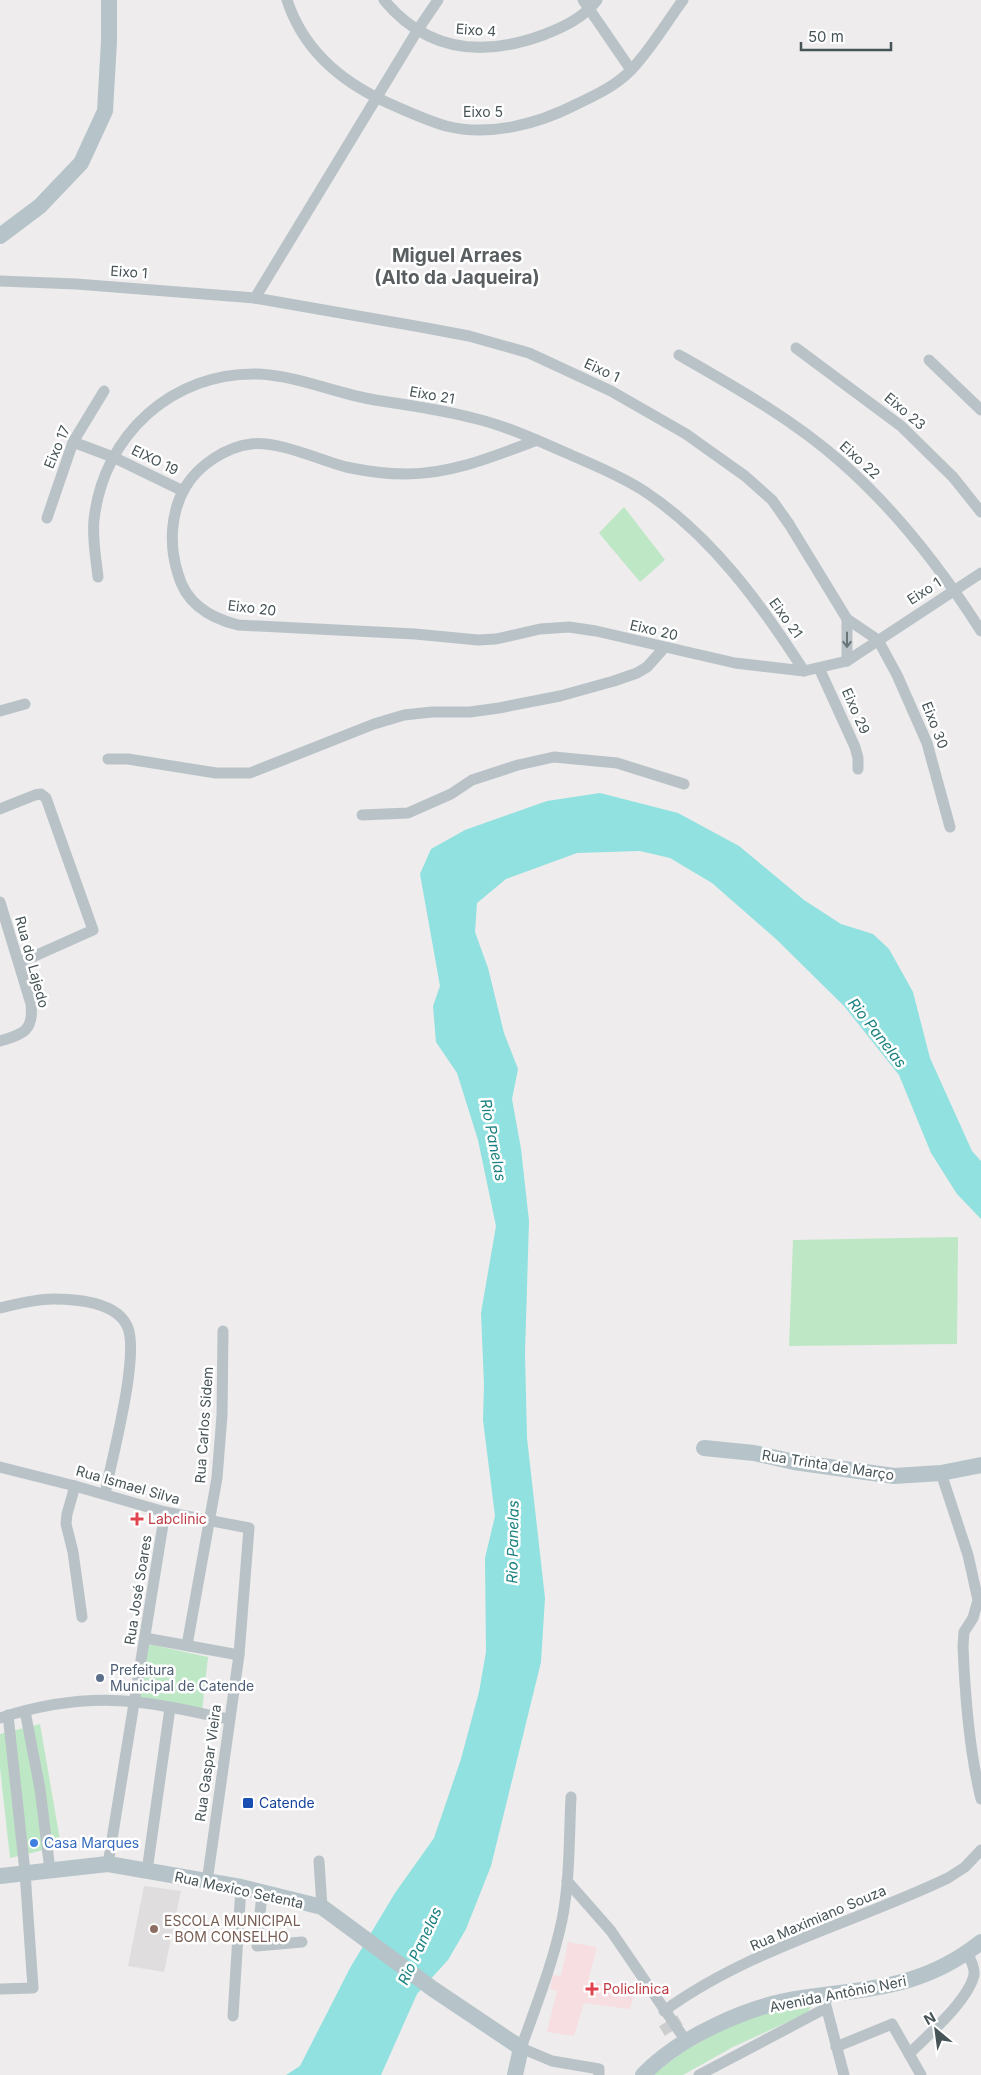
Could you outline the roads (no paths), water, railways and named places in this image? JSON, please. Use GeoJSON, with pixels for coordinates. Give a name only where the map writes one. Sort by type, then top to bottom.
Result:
{"type":"FeatureCollection","features":[{"type":"Feature","properties":{"kind":"street"},"geometry":{"type":"LineString","coordinates":[[0,236],[40,206],[81,163],[105,111],[109,0]]}},
{"type":"Feature","properties":{"kind":"street","name":"Eixo 5"},"geometry":{"type":"LineString","coordinates":[[287,0],[297,24],[324,63],[346,80],[376,98],[419,118],[447,126],[467,129],[506,128],[529,123],[570,108],[594,96],[631,70],[683,0]]}},
{"type":"Feature","properties":{"kind":"street","name":"Eixo 4"},"geometry":{"type":"LineString","coordinates":[[384,0],[417,31],[442,41],[465,46],[491,48],[508,46],[554,31],[575,20],[586,5],[597,0]]}},
{"type":"Feature","properties":{"kind":"street"},"geometry":{"type":"LineString","coordinates":[[255,298],[417,31],[438,0]]}},
{"type":"Feature","properties":{"kind":"street"},"geometry":{"type":"LineString","coordinates":[[586,5],[631,70]]}},
{"type":"Feature","properties":{"kind":"street","name":"Eixo 1"},"geometry":{"type":"LineString","coordinates":[[0,281],[76,284],[255,298],[421,327],[495,343],[530,353],[611,391],[686,434],[745,476],[772,500],[790,524],[847,619]]}},
{"type":"Feature","properties":{"kind":"street","name":"Eixo 23"},"geometry":{"type":"LineString","coordinates":[[796,348],[901,426],[946,471],[981,512]]}},
{"type":"Feature","properties":{"kind":"street","name":"Eixo 22"},"geometry":{"type":"LineString","coordinates":[[679,356],[742,391],[801,431],[840,461],[902,524],[954,589],[981,631]]}},
{"type":"Feature","properties":{"kind":"street"},"geometry":{"type":"LineString","coordinates":[[929,360],[981,410]]}},
{"type":"Feature","properties":{"kind":"street","name":"Eixo 21"},"geometry":{"type":"LineString","coordinates":[[98,577],[94,518],[104,476],[113,457],[130,431],[159,406],[194,386],[232,375],[276,376],[366,398],[474,418],[537,440],[616,475],[644,491],[682,519],[737,579],[785,642],[804,671]]}},
{"type":"Feature","properties":{"kind":"street","name":"Eixo 17"},"geometry":{"type":"LineString","coordinates":[[47,518],[73,442],[104,391]]}},
{"type":"Feature","properties":{"kind":"street","name":"Eixo 20"},"geometry":{"type":"LineString","coordinates":[[537,440],[451,469],[406,474],[382,473],[346,467],[271,445],[251,443],[229,450],[202,467],[192,476],[183,491],[175,516],[172,536],[173,553],[178,576],[192,600],[205,612],[217,619],[238,625],[415,634],[478,640],[496,639],[540,629],[569,627],[596,631],[735,663],[804,671]]}},
{"type":"Feature","properties":{"kind":"street","name":"EIXO 19"},"geometry":{"type":"LineString","coordinates":[[73,442],[113,457],[183,491]]}},
{"type":"Feature","properties":{"kind":"street","name":"Eixo 1"},"geometry":{"type":"LineString","coordinates":[[804,671],[847,661],[981,573]]}},
{"type":"Feature","properties":{"kind":"street"},"geometry":{"type":"LineString","coordinates":[[847,619],[878,640]]}},
{"type":"Feature","properties":{"kind":"street"},"geometry":{"type":"LineString","coordinates":[[847,619],[847,661]]}},
{"type":"Feature","properties":{"kind":"street","name":"Eixo 30"},"geometry":{"type":"LineString","coordinates":[[878,640],[897,675],[927,742],[950,827]]}},
{"type":"Feature","properties":{"kind":"street"},"geometry":{"type":"LineString","coordinates":[[108,759],[128,758],[216,773],[250,773],[321,747],[374,724],[404,715],[432,712],[470,712],[498,708],[560,696],[614,681],[637,673],[646,667],[664,648]]}},
{"type":"Feature","properties":{"kind":"street","name":"Eixo 29"},"geometry":{"type":"LineString","coordinates":[[819,668],[855,747],[858,769]]}},
{"type":"Feature","properties":{"kind":"street"},"geometry":{"type":"LineString","coordinates":[[0,711],[25,704]]}},
{"type":"Feature","properties":{"kind":"street"},"geometry":{"type":"LineString","coordinates":[[362,814],[408,813],[452,794],[472,780],[518,764],[554,757],[617,763],[684,784]]}},
{"type":"Feature","properties":{"kind":"street"},"geometry":{"type":"LineString","coordinates":[[0,809],[35,795],[41,794],[46,798],[93,930],[19,962]]}},
{"type":"Feature","properties":{"kind":"street","name":"Rua do Lajedo"},"geometry":{"type":"LineString","coordinates":[[0,902],[30,1004],[30,1023],[23,1032],[0,1041]]}},
{"type":"Feature","properties":{"kind":"street"},"geometry":{"type":"LineString","coordinates":[[0,1308],[29,1301],[52,1299],[76,1301],[109,1309],[120,1315],[127,1326],[131,1341],[127,1387],[104,1494]]}},
{"type":"Feature","properties":{"kind":"street","name":"Rua Carlos Sidem"},"geometry":{"type":"LineString","coordinates":[[187,1645],[217,1478],[222,1416],[223,1331]]}},
{"type":"Feature","properties":{"kind":"street","name":"Rua Trinta de Março"},"geometry":{"type":"LineString","coordinates":[[704,1448],[754,1453],[794,1462],[894,1476],[941,1473],[981,1465]]}},
{"type":"Feature","properties":{"kind":"street","name":"Rua Ismael Silva"},"geometry":{"type":"LineString","coordinates":[[0,1467],[76,1486],[165,1512],[249,1528]]}},
{"type":"Feature","properties":{"kind":"street"},"geometry":{"type":"LineString","coordinates":[[941,1473],[968,1555],[978,1600],[973,1618],[964,1632],[963,1646],[975,1774],[981,1799]]}},
{"type":"Feature","properties":{"kind":"street"},"geometry":{"type":"LineString","coordinates":[[76,1486],[67,1514],[66,1524],[73,1552],[82,1617]]}},
{"type":"Feature","properties":{"kind":"street","name":"Rua José Soares"},"geometry":{"type":"LineString","coordinates":[[108,1864],[136,1702],[165,1512]]}},
{"type":"Feature","properties":{"kind":"street","name":"Rua Gaspar Vieira"},"geometry":{"type":"LineString","coordinates":[[207,1882],[239,1655],[249,1528]]}},
{"type":"Feature","properties":{"kind":"street"},"geometry":{"type":"LineString","coordinates":[[145,1638],[239,1655]]}},
{"type":"Feature","properties":{"kind":"street"},"geometry":{"type":"LineString","coordinates":[[0,1989],[32,1988],[24,1872],[4,1717],[37,1708],[87,1701],[136,1702],[230,1719]]}},
{"type":"Feature","properties":{"kind":"street"},"geometry":{"type":"LineString","coordinates":[[147,1871],[170,1708]]}},
{"type":"Feature","properties":{"kind":"street"},"geometry":{"type":"LineString","coordinates":[[25,1711],[40,1789],[50,1870]]}},
{"type":"Feature","properties":{"kind":"street"},"geometry":{"type":"LineString","coordinates":[[514,2075],[521,2048],[551,1962],[562,1921],[567,1881],[571,1797]]}},
{"type":"Feature","properties":{"kind":"street","name":"Rua Maximiano Souza"},"geometry":{"type":"LineString","coordinates":[[664,2011],[687,1994],[742,1966],[822,1930],[948,1878],[965,1867],[981,1850]]}},
{"type":"Feature","properties":{"kind":"street"},"geometry":{"type":"LineString","coordinates":[[319,1861],[322,1907]]}},
{"type":"Feature","properties":{"kind":"street","name":"Rua Mexico Setenta"},"geometry":{"type":"LineString","coordinates":[[0,1876],[108,1864],[241,1887],[322,1907],[433,1990],[521,2048]]}},
{"type":"Feature","properties":{"kind":"street"},"geometry":{"type":"LineString","coordinates":[[567,1881],[611,1931],[686,2041]]}},
{"type":"Feature","properties":{"kind":"street"},"geometry":{"type":"LineString","coordinates":[[234,2016],[241,1887]]}},
{"type":"Feature","properties":{"kind":"street"},"geometry":{"type":"LineString","coordinates":[[262,1893],[257,1946],[302,1942]]}},
{"type":"Feature","properties":{"kind":"street","name":"Avenida Antônio Neri"},"geometry":{"type":"LineString","coordinates":[[643,2075],[658,2061],[686,2041],[719,2024],[779,2002],[803,1998],[825,2002],[915,1980],[944,1967],[970,1960],[981,1942]]}},
{"type":"Feature","properties":{"kind":"street"},"geometry":{"type":"LineString","coordinates":[[970,1960],[981,1981]]}},
{"type":"Feature","properties":{"kind":"street"},"geometry":{"type":"LineString","coordinates":[[909,2054],[964,1995],[974,1974],[970,1960]]}},
{"type":"Feature","properties":{"kind":"street"},"geometry":{"type":"LineString","coordinates":[[699,2075],[825,2002],[844,2075]]}},
{"type":"Feature","properties":{"kind":"street"},"geometry":{"type":"LineString","coordinates":[[836,2047],[892,2024],[921,2075]]}},
{"type":"Feature","properties":{"kind":"street"},"geometry":{"type":"LineString","coordinates":[[521,2048],[552,2061],[585,2068],[599,2068],[599,2075]]}},
{"type":"Feature","properties":{"kind":"water","name":"Rio Panelas"},"geometry":{"type":"Polygon","coordinates":[[[600,793],[678,813],[739,846],[804,900],[841,924],[873,934],[889,949],[913,992],[930,1058],[972,1151],[981,1161],[981,1219],[957,1194],[931,1153],[899,1075],[844,1006],[776,939],[712,883],[670,858],[640,851],[577,853],[506,879],[477,903],[475,932],[488,968],[504,1033],[518,1069],[512,1099],[521,1149],[529,1221],[525,1353],[527,1438],[545,1598],[541,1662],[491,1866],[466,1929],[448,1960],[417,1994],[381,2075],[286,2075],[300,2066],[350,1968],[395,1893],[434,1838],[461,1759],[479,1692],[486,1652],[485,1558],[495,1516],[483,1420],[484,1385],[481,1313],[496,1226],[478,1140],[457,1073],[436,1042],[433,1006],[440,986],[420,874],[431,849],[465,830],[547,801],[600,793]]]}},
{"type":"Feature","properties":{"kind":"tunnel"},"geometry":{"type":"LineString","coordinates":[[662,2031],[680,2020]]}},
{"type":"Feature","properties":{"kind":"place","name":"Labclinic"},"geometry":{"type":"Point","coordinates":[137,1519]}},
{"type":"Feature","properties":{"kind":"place","name":"Prefeitura Municipal de Catende"},"geometry":{"type":"Point","coordinates":[100,1678]}},
{"type":"Feature","properties":{"kind":"place","name":"Catende"},"geometry":{"type":"Point","coordinates":[248,1803]}},
{"type":"Feature","properties":{"kind":"place","name":"Casa Marques"},"geometry":{"type":"Point","coordinates":[34,1843]}},
{"type":"Feature","properties":{"kind":"place","name":"ESCOLA MUNICIPAL - BOM CONSELHO"},"geometry":{"type":"Point","coordinates":[154,1929]}},
{"type":"Feature","properties":{"kind":"place","name":"Policlinica"},"geometry":{"type":"Point","coordinates":[592,1989]}},
{"type":"Feature","properties":{"kind":"district","name":"Miguel Arraes (Alto da Jaqueira)"},"geometry":{"type":"Point","coordinates":[457,266]}}]}
